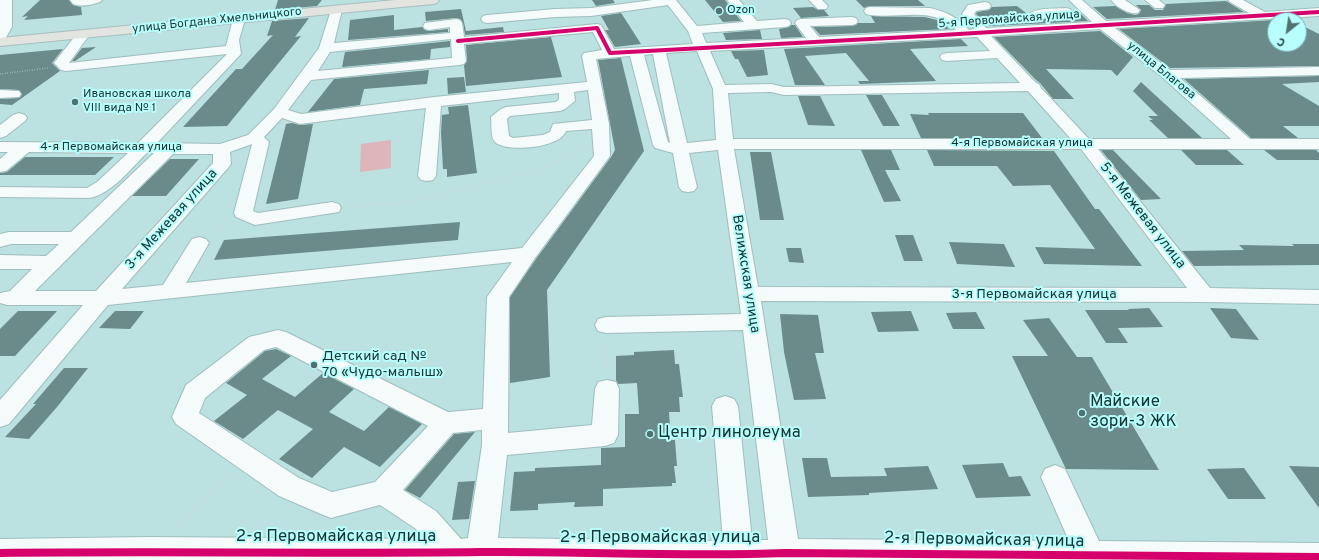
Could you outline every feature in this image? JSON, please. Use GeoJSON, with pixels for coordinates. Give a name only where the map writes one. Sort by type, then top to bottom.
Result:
{"type":"FeatureCollection","features":[{"type":"Feature","properties":{"kind":"main road","name":"улица Богдана Хмельницкого"},"geometry":{"type":"LineString","coordinates":[[0,37],[390,0]]}},
{"type":"Feature","properties":{"kind":"main road","name":"улица Богдана Хмельницкого"},"geometry":{"type":"LineString","coordinates":[[0,42],[84,34],[235,13],[338,5],[433,0]]}},
{"type":"Feature","properties":{"kind":"street"},"geometry":{"type":"LineString","coordinates":[[0,37],[6,27],[4,19],[6,0]]}},
{"type":"Feature","properties":{"kind":"street"},"geometry":{"type":"LineString","coordinates":[[76,0],[77,2],[96,0]]}},
{"type":"Feature","properties":{"kind":"street"},"geometry":{"type":"LineString","coordinates":[[487,19],[555,13],[591,12],[671,0]]}},
{"type":"Feature","properties":{"kind":"street","name":"Велижская улица"},"geometry":{"type":"LineString","coordinates":[[671,0],[697,38],[720,89],[725,144],[749,294],[786,557]]}},
{"type":"Feature","properties":{"kind":"street"},"geometry":{"type":"LineString","coordinates":[[733,0],[753,25]]}},
{"type":"Feature","properties":{"kind":"street","name":"улица Благова"},"geometry":{"type":"LineString","coordinates":[[1075,0],[1104,25],[1167,74],[1246,144]]}},
{"type":"Feature","properties":{"kind":"street"},"geometry":{"type":"LineString","coordinates":[[1117,0],[1134,10]]}},
{"type":"Feature","properties":{"kind":"street"},"geometry":{"type":"LineString","coordinates":[[1234,0],[1263,15]]}},
{"type":"Feature","properties":{"kind":"street"},"geometry":{"type":"LineString","coordinates":[[1306,0],[1319,4]]}},
{"type":"Feature","properties":{"kind":"street"},"geometry":{"type":"LineString","coordinates":[[221,149],[254,138],[279,112],[334,38],[338,5]]}},
{"type":"Feature","properties":{"kind":"street","name":"5-я Межевая улица"},"geometry":{"type":"LineString","coordinates":[[985,6],[972,8],[968,14],[980,27],[980,32],[1034,87],[1086,145],[1204,295]]}},
{"type":"Feature","properties":{"kind":"street"},"geometry":{"type":"LineString","coordinates":[[870,11],[930,12],[939,14],[952,19],[966,33]]}},
{"type":"Feature","properties":{"kind":"street"},"geometry":{"type":"LineString","coordinates":[[591,12],[597,28],[610,53]]}},
{"type":"Feature","properties":{"kind":"street"},"geometry":{"type":"LineString","coordinates":[[1042,28],[1032,16],[1037,14],[1066,12]]}},
{"type":"Feature","properties":{"kind":"street","name":"5-я Первомайская улица"},"geometry":{"type":"LineString","coordinates":[[697,38],[815,41],[1319,12]]}},
{"type":"Feature","properties":{"kind":"street"},"geometry":{"type":"LineString","coordinates":[[0,192],[90,193],[103,186],[143,148],[234,54],[232,49],[232,37],[238,24],[235,13]]}},
{"type":"Feature","properties":{"kind":"street"},"geometry":{"type":"LineString","coordinates":[[815,41],[801,23],[852,21]]}},
{"type":"Feature","properties":{"kind":"street"},"geometry":{"type":"LineString","coordinates":[[307,76],[436,63],[459,64],[452,39],[456,23],[429,26]]}},
{"type":"Feature","properties":{"kind":"street"},"geometry":{"type":"LineString","coordinates":[[383,492],[426,520],[468,552],[495,446],[498,297],[528,254],[602,156],[601,130],[589,56],[659,50],[697,38],[753,25],[785,23]]}},
{"type":"Feature","properties":{"kind":"street"},"geometry":{"type":"LineString","coordinates":[[334,38],[452,39],[597,28]]}},
{"type":"Feature","properties":{"kind":"street"},"geometry":{"type":"LineString","coordinates":[[84,34],[61,63],[66,67],[232,49]]}},
{"type":"Feature","properties":{"kind":"street"},"geometry":{"type":"LineString","coordinates":[[659,50],[688,187]]}},
{"type":"Feature","properties":{"kind":"street"},"geometry":{"type":"LineString","coordinates":[[636,51],[655,123],[675,122]]}},
{"type":"Feature","properties":{"kind":"street"},"geometry":{"type":"LineString","coordinates":[[947,57],[1002,54]]}},
{"type":"Feature","properties":{"kind":"street"},"geometry":{"type":"LineString","coordinates":[[1167,74],[1319,71]]}},
{"type":"Feature","properties":{"kind":"street"},"geometry":{"type":"LineString","coordinates":[[645,83],[666,82]]}},
{"type":"Feature","properties":{"kind":"street"},"geometry":{"type":"LineString","coordinates":[[279,112],[300,119],[434,102],[595,86]]}},
{"type":"Feature","properties":{"kind":"street"},"geometry":{"type":"LineString","coordinates":[[720,89],[771,88],[784,91],[1034,87]]}},
{"type":"Feature","properties":{"kind":"street"},"geometry":{"type":"LineString","coordinates":[[560,106],[559,127],[557,134],[547,140],[511,143],[501,139],[499,117],[506,112],[560,106],[568,101],[566,89]]}},
{"type":"Feature","properties":{"kind":"street"},"geometry":{"type":"LineString","coordinates":[[427,176],[434,102]]}},
{"type":"Feature","properties":{"kind":"street"},"geometry":{"type":"LineString","coordinates":[[0,133],[19,118]]}},
{"type":"Feature","properties":{"kind":"street","name":"4-я Первомайская улица"},"geometry":{"type":"LineString","coordinates":[[655,123],[661,145],[669,148],[680,149],[725,144],[1319,144]]}},
{"type":"Feature","properties":{"kind":"street"},"geometry":{"type":"LineString","coordinates":[[559,127],[601,130]]}},
{"type":"Feature","properties":{"kind":"street"},"geometry":{"type":"LineString","coordinates":[[254,138],[261,142],[243,213],[255,219],[332,208]]}},
{"type":"Feature","properties":{"kind":"street","name":"4-я Первомайская улица"},"geometry":{"type":"LineString","coordinates":[[0,147],[221,149]]}},
{"type":"Feature","properties":{"kind":"street"},"geometry":{"type":"LineString","coordinates":[[0,167],[25,147]]}},
{"type":"Feature","properties":{"kind":"street"},"geometry":{"type":"LineString","coordinates":[[7,298],[51,263],[169,148]]}},
{"type":"Feature","properties":{"kind":"street","name":"3-я Межевая улица"},"geometry":{"type":"LineString","coordinates":[[0,417],[102,298],[222,164],[221,149]]}},
{"type":"Feature","properties":{"kind":"street"},"geometry":{"type":"LineString","coordinates":[[0,241],[9,238],[76,238]]}},
{"type":"Feature","properties":{"kind":"street"},"geometry":{"type":"LineString","coordinates":[[170,292],[199,243]]}},
{"type":"Feature","properties":{"kind":"street"},"geometry":{"type":"LineString","coordinates":[[7,298],[102,298],[528,254]]}},
{"type":"Feature","properties":{"kind":"street"},"geometry":{"type":"LineString","coordinates":[[0,262],[51,263]]}},
{"type":"Feature","properties":{"kind":"street","name":"3-я Первомайская улица"},"geometry":{"type":"LineString","coordinates":[[749,294],[1204,295],[1319,297]]}},
{"type":"Feature","properties":{"kind":"street"},"geometry":{"type":"LineString","coordinates":[[606,325],[753,322]]}},
{"type":"Feature","properties":{"kind":"street"},"geometry":{"type":"LineString","coordinates":[[446,424],[383,492],[331,505],[289,487],[185,417],[195,392],[257,343],[278,338],[446,424],[496,418]]}},
{"type":"Feature","properties":{"kind":"street"},"geometry":{"type":"LineString","coordinates":[[495,446],[605,435],[607,389]]}},
{"type":"Feature","properties":{"kind":"street"},"geometry":{"type":"LineString","coordinates":[[725,406],[739,555]]}},
{"type":"Feature","properties":{"kind":"street"},"geometry":{"type":"LineString","coordinates":[[1055,477],[1091,556]]}},
{"type":"Feature","properties":{"kind":"street","name":"2-я Первомайская улица"},"geometry":{"type":"LineString","coordinates":[[0,553],[149,551],[468,552],[739,555],[786,557],[1319,557]]}},
{"type":"Feature","properties":{"kind":"path"},"geometry":{"type":"LineString","coordinates":[[235,13],[236,0]]}},
{"type":"Feature","properties":{"kind":"path"},"geometry":{"type":"LineString","coordinates":[[434,102],[436,63]]}},
{"type":"Feature","properties":{"kind":"path"},"geometry":{"type":"LineString","coordinates":[[0,74],[21,72],[36,68],[66,67]]}},
{"type":"Feature","properties":{"kind":"path"},"geometry":{"type":"LineString","coordinates":[[332,208],[371,203],[413,202],[532,172],[548,166],[601,130]]}},
{"type":"Feature","properties":{"kind":"path"},"geometry":{"type":"LineString","coordinates":[[199,243],[243,213]]}},
{"type":"Feature","properties":{"kind":"path"},"geometry":{"type":"LineString","coordinates":[[606,325],[607,389]]}},
{"type":"Feature","properties":{"kind":"path"},"geometry":{"type":"LineString","coordinates":[[149,551],[248,460]]}},
{"type":"Feature","properties":{"kind":"shaded area"},"geometry":{"type":"Polygon","coordinates":[[[391,140],[391,168],[360,172],[361,144],[391,140]]]}},
{"type":"Feature","properties":{"kind":"building"},"geometry":{"type":"Polygon","coordinates":[[[40,0],[69,0],[73,5],[81,7],[82,15],[24,20],[28,16],[22,17],[40,0]]]}},
{"type":"Feature","properties":{"kind":"building"},"geometry":{"type":"Polygon","coordinates":[[[278,0],[322,0],[317,6],[275,10],[278,0]]]}},
{"type":"Feature","properties":{"kind":"building"},"geometry":{"type":"Polygon","coordinates":[[[592,0],[613,0],[615,3],[596,6],[592,0]]]}},
{"type":"Feature","properties":{"kind":"building"},"geometry":{"type":"Polygon","coordinates":[[[705,0],[725,0],[741,21],[723,22],[705,0]]]}},
{"type":"Feature","properties":{"kind":"building"},"geometry":{"type":"Polygon","coordinates":[[[856,0],[918,0],[925,6],[870,6],[864,8],[856,0]]]}},
{"type":"Feature","properties":{"kind":"building"},"geometry":{"type":"Polygon","coordinates":[[[1226,1],[1244,12],[1107,19],[1093,7],[1115,6],[1127,13],[1135,15],[1139,14],[1141,10],[1136,5],[1149,5],[1155,10],[1163,10],[1166,4],[1226,1]]]}},
{"type":"Feature","properties":{"kind":"building"},"geometry":{"type":"Polygon","coordinates":[[[1017,6],[1028,13],[1026,16],[1029,20],[1070,16],[1073,13],[1072,10],[1077,10],[1088,21],[990,26],[976,14],[977,12],[989,10],[992,7],[1017,6]]]}},
{"type":"Feature","properties":{"kind":"building"},"geometry":{"type":"Polygon","coordinates":[[[813,7],[818,10],[824,10],[829,16],[801,18],[793,8],[813,7]]]}},
{"type":"Feature","properties":{"kind":"building"},"geometry":{"type":"Polygon","coordinates":[[[461,9],[466,31],[503,27],[504,32],[465,35],[463,23],[460,19],[456,18],[426,21],[425,12],[461,9]]]}},
{"type":"Feature","properties":{"kind":"building"},"geometry":{"type":"Polygon","coordinates":[[[621,13],[641,44],[615,47],[605,30],[609,30],[601,16],[621,13]]]}},
{"type":"Feature","properties":{"kind":"building"},"geometry":{"type":"Polygon","coordinates":[[[394,15],[394,30],[422,27],[429,31],[448,29],[448,32],[348,40],[350,20],[394,15]]]}},
{"type":"Feature","properties":{"kind":"building"},"geometry":{"type":"Polygon","coordinates":[[[871,16],[925,17],[941,21],[949,29],[820,35],[813,27],[852,26],[858,23],[875,23],[871,16]]]}},
{"type":"Feature","properties":{"kind":"building"},"geometry":{"type":"Polygon","coordinates":[[[309,18],[295,37],[301,36],[227,126],[183,127],[236,69],[242,69],[273,35],[267,36],[272,21],[309,18]]]}},
{"type":"Feature","properties":{"kind":"building"},"geometry":{"type":"Polygon","coordinates":[[[1267,20],[1267,52],[1307,52],[1307,28],[1319,34],[1319,66],[1170,68],[1119,29],[1267,20]]]}},
{"type":"Feature","properties":{"kind":"building"},"geometry":{"type":"Polygon","coordinates":[[[791,25],[795,25],[803,37],[781,38],[779,29],[789,27],[791,25]]]}},
{"type":"Feature","properties":{"kind":"building"},"geometry":{"type":"Polygon","coordinates":[[[760,30],[762,39],[726,40],[723,33],[760,30]]]}},
{"type":"Feature","properties":{"kind":"building"},"geometry":{"type":"Polygon","coordinates":[[[1100,31],[1133,57],[1117,76],[1111,70],[1046,69],[1074,99],[1053,99],[1040,83],[994,37],[1100,31]]]}},
{"type":"Feature","properties":{"kind":"building"},"geometry":{"type":"Polygon","coordinates":[[[551,37],[562,77],[466,86],[464,65],[467,61],[466,45],[551,37]]]}},
{"type":"Feature","properties":{"kind":"building"},"geometry":{"type":"Polygon","coordinates":[[[961,39],[968,46],[910,49],[936,81],[860,84],[858,81],[869,81],[846,53],[805,56],[825,85],[795,85],[784,49],[961,39]]]}},
{"type":"Feature","properties":{"kind":"building"},"geometry":{"type":"Polygon","coordinates":[[[450,41],[450,47],[431,49],[430,59],[342,67],[345,52],[450,41]]]}},
{"type":"Feature","properties":{"kind":"building"},"geometry":{"type":"Polygon","coordinates":[[[96,47],[75,61],[72,61],[82,48],[96,47]]]}},
{"type":"Feature","properties":{"kind":"building"},"geometry":{"type":"Polygon","coordinates":[[[63,49],[52,63],[60,71],[12,105],[0,104],[0,99],[19,98],[22,95],[19,90],[0,89],[0,55],[63,49]]]}},
{"type":"Feature","properties":{"kind":"building"},"geometry":{"type":"Polygon","coordinates":[[[764,50],[768,75],[747,77],[738,59],[735,59],[731,51],[764,50]]]}},
{"type":"Feature","properties":{"kind":"building"},"geometry":{"type":"Polygon","coordinates":[[[621,58],[644,151],[547,290],[550,377],[510,383],[510,297],[615,150],[598,60],[621,58]]]}},
{"type":"Feature","properties":{"kind":"building"},"geometry":{"type":"Polygon","coordinates":[[[429,70],[427,84],[364,89],[360,105],[308,112],[334,79],[429,70]]]}},
{"type":"Feature","properties":{"kind":"building"},"geometry":{"type":"Polygon","coordinates":[[[1319,76],[1319,82],[1282,84],[1319,106],[1319,126],[1283,126],[1298,138],[1251,138],[1184,79],[1319,76]]]}},
{"type":"Feature","properties":{"kind":"building"},"geometry":{"type":"Polygon","coordinates":[[[464,77],[466,92],[448,94],[447,78],[464,77]]]}},
{"type":"Feature","properties":{"kind":"building"},"geometry":{"type":"Polygon","coordinates":[[[1141,82],[1202,138],[1168,138],[1149,120],[1153,120],[1148,116],[1158,116],[1133,91],[1141,82]]]}},
{"type":"Feature","properties":{"kind":"building"},"geometry":{"type":"Polygon","coordinates":[[[866,95],[882,95],[900,126],[883,126],[866,95]]]}},
{"type":"Feature","properties":{"kind":"building"},"geometry":{"type":"Polygon","coordinates":[[[798,96],[820,96],[835,126],[808,125],[798,96]]]}},
{"type":"Feature","properties":{"kind":"building"},"geometry":{"type":"Polygon","coordinates":[[[468,105],[477,173],[447,177],[447,169],[443,169],[441,133],[442,115],[449,114],[448,107],[468,105]]]}},
{"type":"Feature","properties":{"kind":"building"},"geometry":{"type":"Polygon","coordinates":[[[928,113],[1023,113],[1042,138],[921,138],[910,114],[929,115],[928,113]]]}},
{"type":"Feature","properties":{"kind":"building"},"geometry":{"type":"Polygon","coordinates":[[[292,123],[300,125],[313,124],[298,199],[266,204],[286,124],[292,123]]]}},
{"type":"Feature","properties":{"kind":"building"},"geometry":{"type":"Polygon","coordinates":[[[861,150],[891,150],[900,170],[885,170],[901,201],[884,202],[861,150]]]}},
{"type":"Feature","properties":{"kind":"building"},"geometry":{"type":"Polygon","coordinates":[[[927,150],[1054,151],[1095,209],[1099,209],[1142,266],[1044,264],[1035,247],[1095,249],[1050,185],[1013,186],[997,166],[934,166],[927,150]]]}},
{"type":"Feature","properties":{"kind":"building"},"geometry":{"type":"Polygon","coordinates":[[[1101,150],[1113,150],[1161,199],[1141,200],[1101,150]]]}},
{"type":"Feature","properties":{"kind":"building"},"geometry":{"type":"Polygon","coordinates":[[[1181,150],[1227,150],[1244,165],[1196,165],[1181,150]]]}},
{"type":"Feature","properties":{"kind":"building"},"geometry":{"type":"Polygon","coordinates":[[[1264,150],[1316,150],[1319,153],[1319,160],[1277,160],[1264,150]]]}},
{"type":"Feature","properties":{"kind":"building"},"geometry":{"type":"Polygon","coordinates":[[[750,152],[771,152],[784,220],[760,220],[750,152]]]}},
{"type":"Feature","properties":{"kind":"building"},"geometry":{"type":"Polygon","coordinates":[[[25,157],[114,157],[95,175],[0,175],[0,173],[7,172],[25,157]]]}},
{"type":"Feature","properties":{"kind":"building"},"geometry":{"type":"Polygon","coordinates":[[[170,159],[199,159],[166,196],[132,196],[170,159]]]}},
{"type":"Feature","properties":{"kind":"building"},"geometry":{"type":"Polygon","coordinates":[[[460,222],[458,240],[214,260],[224,240],[460,222]]]}},
{"type":"Feature","properties":{"kind":"building"},"geometry":{"type":"Polygon","coordinates":[[[895,235],[913,235],[923,261],[904,261],[895,235]]]}},
{"type":"Feature","properties":{"kind":"building"},"geometry":{"type":"Polygon","coordinates":[[[949,242],[1004,244],[1015,267],[957,264],[949,242]]]}},
{"type":"Feature","properties":{"kind":"building"},"geometry":{"type":"Polygon","coordinates":[[[1292,244],[1319,244],[1319,265],[1194,266],[1182,251],[1244,250],[1239,245],[1294,246],[1292,244]]]}},
{"type":"Feature","properties":{"kind":"building"},"geometry":{"type":"Polygon","coordinates":[[[786,248],[801,248],[804,263],[789,262],[786,248]]]}},
{"type":"Feature","properties":{"kind":"building"},"geometry":{"type":"Polygon","coordinates":[[[1149,308],[1163,327],[1118,328],[1128,343],[1106,343],[1085,310],[1129,310],[1128,309],[1149,308]]]}},
{"type":"Feature","properties":{"kind":"building"},"geometry":{"type":"Polygon","coordinates":[[[1210,308],[1236,309],[1259,340],[1231,338],[1210,308]]]}},
{"type":"Feature","properties":{"kind":"building"},"geometry":{"type":"Polygon","coordinates":[[[18,311],[57,311],[15,356],[0,356],[0,329],[18,311]]]}},
{"type":"Feature","properties":{"kind":"building"},"geometry":{"type":"Polygon","coordinates":[[[115,311],[144,311],[130,329],[99,328],[115,311]]]}},
{"type":"Feature","properties":{"kind":"building"},"geometry":{"type":"Polygon","coordinates":[[[911,311],[919,331],[878,332],[871,312],[911,311]]]}},
{"type":"Feature","properties":{"kind":"building"},"geometry":{"type":"Polygon","coordinates":[[[976,312],[985,329],[953,329],[946,313],[976,312]]]}},
{"type":"Feature","properties":{"kind":"building"},"geometry":{"type":"Polygon","coordinates":[[[780,314],[818,315],[824,353],[815,353],[826,399],[794,400],[784,352],[780,314]]]}},
{"type":"Feature","properties":{"kind":"building","name":"Майские зори-3 ЖК"},"geometry":{"type":"Polygon","coordinates":[[[1049,318],[1077,357],[1092,357],[1159,470],[1066,469],[1012,356],[1048,356],[1023,320],[1049,318]]]}},
{"type":"Feature","properties":{"kind":"building"},"geometry":{"type":"Polygon","coordinates":[[[276,349],[291,356],[262,379],[295,397],[323,373],[354,389],[329,412],[364,431],[389,407],[422,424],[380,467],[344,447],[312,478],[279,459],[313,429],[278,410],[243,439],[214,421],[247,395],[226,383],[265,351],[276,349]]]}},
{"type":"Feature","properties":{"kind":"building","name":"Центр линолеума"},"geometry":{"type":"Polygon","coordinates":[[[674,350],[675,364],[679,364],[683,397],[679,397],[680,412],[669,412],[671,440],[675,440],[677,466],[674,466],[676,483],[672,483],[672,486],[603,489],[603,506],[574,507],[575,502],[538,504],[538,510],[510,511],[514,472],[535,471],[535,468],[601,465],[601,448],[625,447],[625,414],[639,414],[637,383],[618,384],[616,380],[616,356],[634,355],[634,352],[674,350]]]}},
{"type":"Feature","properties":{"kind":"building"},"geometry":{"type":"Polygon","coordinates":[[[64,368],[88,368],[29,439],[5,437],[36,404],[33,404],[64,368]]]}},
{"type":"Feature","properties":{"kind":"building"},"geometry":{"type":"Polygon","coordinates":[[[475,432],[420,498],[405,490],[454,434],[475,432]]]}},
{"type":"Feature","properties":{"kind":"building"},"geometry":{"type":"Polygon","coordinates":[[[802,458],[827,458],[831,477],[887,476],[884,468],[928,466],[938,489],[869,493],[869,495],[808,497],[802,458]]]}},
{"type":"Feature","properties":{"kind":"building"},"geometry":{"type":"Polygon","coordinates":[[[1003,463],[1009,477],[1021,476],[1031,496],[976,498],[962,465],[1003,463]]]}},
{"type":"Feature","properties":{"kind":"building"},"geometry":{"type":"Polygon","coordinates":[[[1289,466],[1319,467],[1319,508],[1289,466]]]}},
{"type":"Feature","properties":{"kind":"building"},"geometry":{"type":"Polygon","coordinates":[[[1244,468],[1266,499],[1228,499],[1207,469],[1244,468]]]}},
{"type":"Feature","properties":{"kind":"building"},"geometry":{"type":"Polygon","coordinates":[[[475,481],[469,519],[452,520],[458,482],[475,481]]]}},
{"type":"Feature","properties":{"kind":"cycle path"},"geometry":{"type":"LineString","coordinates":[[458,41],[597,28],[610,53],[926,36],[1319,12]]}},
{"type":"Feature","properties":{"kind":"cycle path"},"geometry":{"type":"LineString","coordinates":[[0,553],[149,551],[481,552],[739,555],[785,553],[1319,557]]}},
{"type":"Feature","properties":{"kind":"place","name":"Ozon"},"geometry":{"type":"Point","coordinates":[719,11]}},
{"type":"Feature","properties":{"kind":"place","name":"Ивановская школа VIII вида № 1"},"geometry":{"type":"Point","coordinates":[75,102]}},
{"type":"Feature","properties":{"kind":"place","name":"Детский сад № 70 «Чудо-малыш»"},"geometry":{"type":"Point","coordinates":[314,365]}},
{"type":"Feature","properties":{"kind":"place","name":"Майские зори-3 ЖК"},"geometry":{"type":"Point","coordinates":[1082,413]}},
{"type":"Feature","properties":{"kind":"place","name":"Центр линолеума"},"geometry":{"type":"Point","coordinates":[650,434]}}]}
